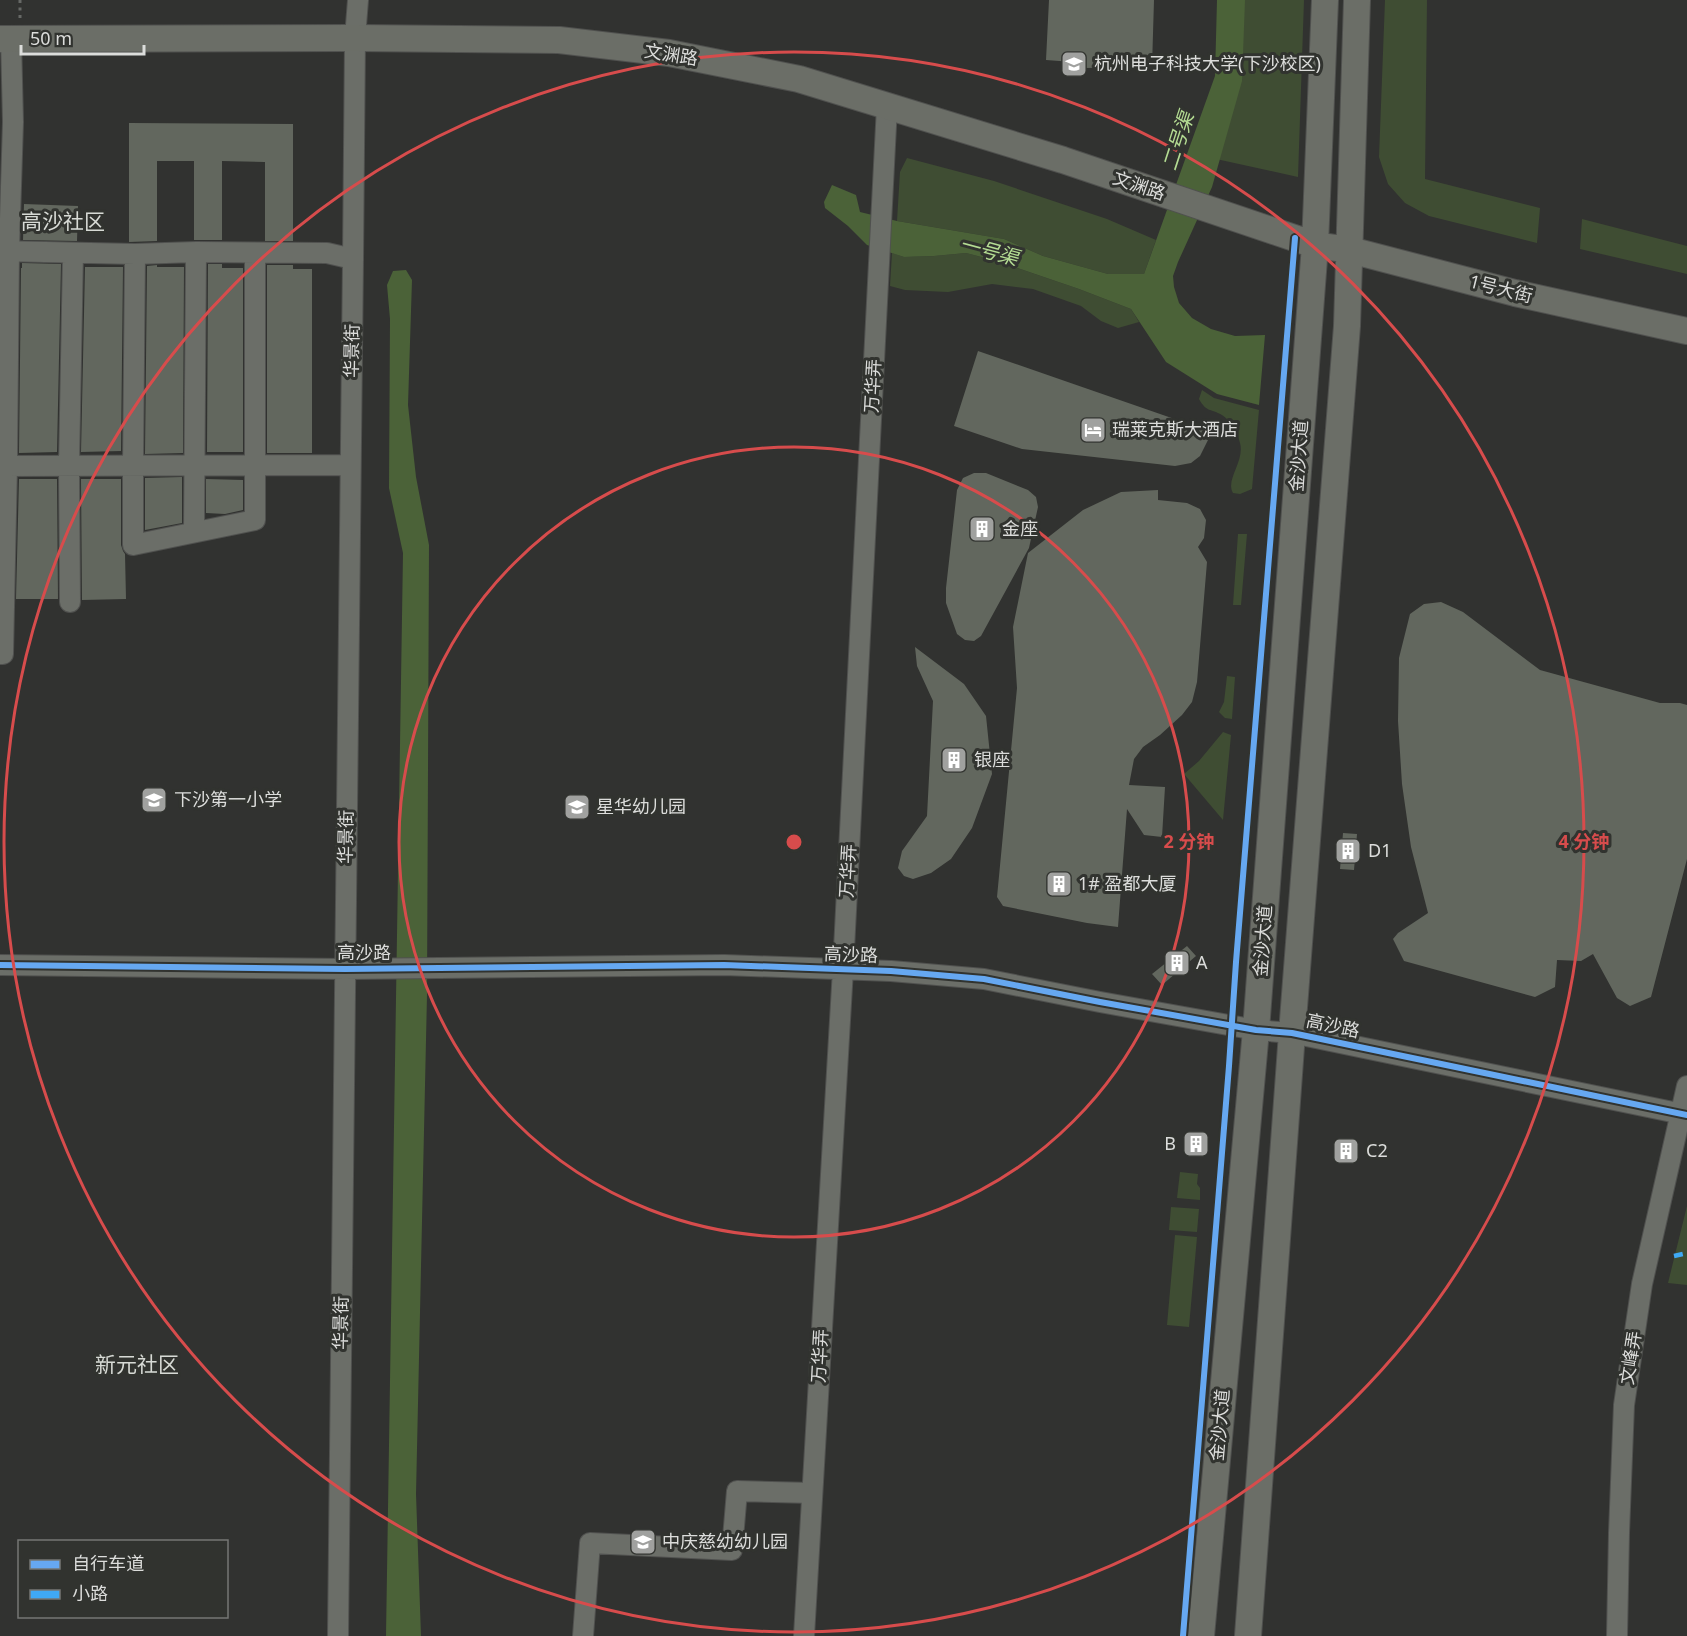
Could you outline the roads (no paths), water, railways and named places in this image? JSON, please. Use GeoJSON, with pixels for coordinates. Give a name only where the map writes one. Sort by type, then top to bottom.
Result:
{"type":"FeatureCollection","features":[{"type":"Feature","properties":{"kind":"main road","name":"金沙大道"},"geometry":{"type":"LineString","coordinates":[[1201,1636],[1256,1030],[1315,245],[1325,0]]}},
{"type":"Feature","properties":{"kind":"main road","name":"金沙大道"},"geometry":{"type":"LineString","coordinates":[[1248,1636],[1347,326],[1357,0]]}},
{"type":"Feature","properties":{"kind":"main road","name":"文渊路"},"geometry":{"type":"LineString","coordinates":[[5,39],[559,40],[669,53],[799,79],[1052,157],[1315,245]]}},
{"type":"Feature","properties":{"kind":"main road","name":"1号大街"},"geometry":{"type":"LineString","coordinates":[[1315,245],[1350,250],[1515,292],[1687,331]]}},
{"type":"Feature","properties":{"kind":"street","name":"华景街"},"geometry":{"type":"LineString","coordinates":[[338,1636],[353,260],[358,0]]}},
{"type":"Feature","properties":{"kind":"street"},"geometry":{"type":"LineString","coordinates":[[0,654],[3,654],[4,251],[13,122],[5,39]]}},
{"type":"Feature","properties":{"kind":"street","name":"万华弄"},"geometry":{"type":"LineString","coordinates":[[804,1636],[843,969],[888,106]]}},
{"type":"Feature","properties":{"kind":"street"},"geometry":{"type":"LineString","coordinates":[[4,251],[135,254],[327,253],[353,260]]}},
{"type":"Feature","properties":{"kind":"street"},"geometry":{"type":"LineString","coordinates":[[194,532],[196,252]]}},
{"type":"Feature","properties":{"kind":"street"},"geometry":{"type":"LineString","coordinates":[[70,602],[69,466],[73,253]]}},
{"type":"Feature","properties":{"kind":"street"},"geometry":{"type":"LineString","coordinates":[[135,254],[134,545],[255,520],[255,253]]}},
{"type":"Feature","properties":{"kind":"street"},"geometry":{"type":"LineString","coordinates":[[3,466],[351,465]]}},
{"type":"Feature","properties":{"kind":"street","name":"高沙路"},"geometry":{"type":"LineString","coordinates":[[0,965],[345,969],[724,965],[891,971],[984,979],[1256,1030],[1292,1033],[1683,1115]]}},
{"type":"Feature","properties":{"kind":"street","name":"文峰弄"},"geometry":{"type":"LineString","coordinates":[[1617,1636],[1618,1533],[1624,1405],[1642,1284],[1683,1115],[1687,1086]]}},
{"type":"Feature","properties":{"kind":"street"},"geometry":{"type":"LineString","coordinates":[[583,1636],[590,1543],[732,1550],[737,1491],[813,1493]]}},
{"type":"Feature","properties":{"kind":"water","name":"一号渠"},"geometry":{"type":"Polygon","coordinates":[[[1217,0],[1245,0],[1242,81],[1212,187],[1178,262],[1173,276],[1174,287],[1179,303],[1192,318],[1211,329],[1235,336],[1265,335],[1259,405],[1217,394],[1166,362],[1131,309],[997,261],[966,253],[904,257],[867,245],[825,208],[824,202],[832,185],[856,195],[860,212],[897,221],[1004,239],[1043,256],[1108,274],[1144,274],[1215,76],[1217,0]]]}},
{"type":"Feature","properties":{"kind":"water"},"geometry":{"type":"Polygon","coordinates":[[[406,270],[412,280],[408,405],[416,477],[429,545],[427,995],[416,1494],[421,1636],[386,1636],[403,553],[389,488],[390,319],[387,285],[393,271],[406,270]]]}},
{"type":"Feature","properties":{"kind":"place","name":"杭州电子科技大学(下沙校区)"},"geometry":{"type":"Point","coordinates":[1074,64]}},
{"type":"Feature","properties":{"kind":"place","name":"瑞莱克斯大酒店"},"geometry":{"type":"Point","coordinates":[1093,430]}},
{"type":"Feature","properties":{"kind":"place","name":"金座"},"geometry":{"type":"Point","coordinates":[982,529]}},
{"type":"Feature","properties":{"kind":"place","name":"银座"},"geometry":{"type":"Point","coordinates":[954,760]}},
{"type":"Feature","properties":{"kind":"place","name":"下沙第一小学"},"geometry":{"type":"Point","coordinates":[154,800]}},
{"type":"Feature","properties":{"kind":"place","name":"星华幼儿园"},"geometry":{"type":"Point","coordinates":[577,807]}},
{"type":"Feature","properties":{"kind":"place","name":"D1"},"geometry":{"type":"Point","coordinates":[1348,851]}},
{"type":"Feature","properties":{"kind":"place","name":"1# 盈都大厦"},"geometry":{"type":"Point","coordinates":[1059,884]}},
{"type":"Feature","properties":{"kind":"place","name":"A"},"geometry":{"type":"Point","coordinates":[1177,963]}},
{"type":"Feature","properties":{"kind":"place","name":"B"},"geometry":{"type":"Point","coordinates":[1196,1144]}},
{"type":"Feature","properties":{"kind":"place","name":"C2"},"geometry":{"type":"Point","coordinates":[1346,1151]}},
{"type":"Feature","properties":{"kind":"place","name":"中庆慈幼幼儿园"},"geometry":{"type":"Point","coordinates":[643,1542]}},
{"type":"Feature","properties":{"kind":"district","name":"高沙社区"},"geometry":{"type":"Point","coordinates":[63,222]}},
{"type":"Feature","properties":{"kind":"district","name":"新元社区"},"geometry":{"type":"Point","coordinates":[137,1365]}},
{"type":"Feature","properties":{"kind":"water label","name":"二号渠"},"geometry":{"type":"Point","coordinates":[1178,141]}}]}
